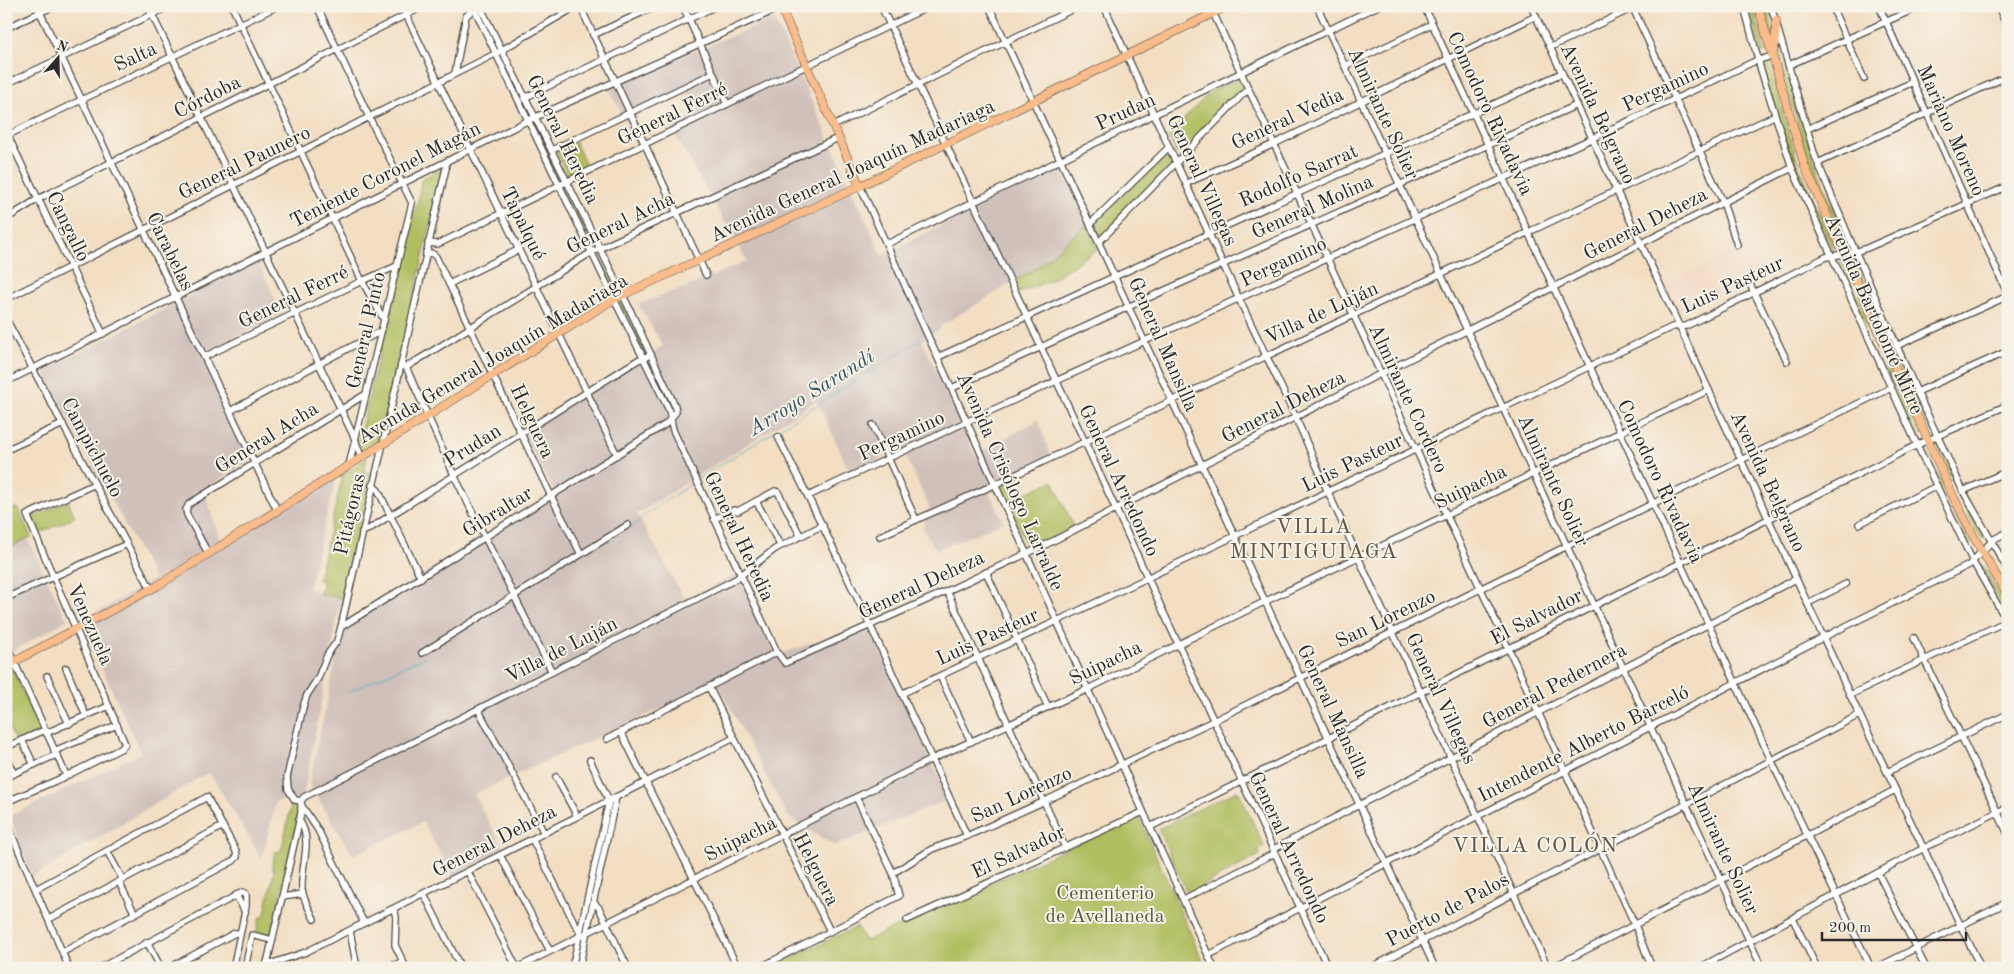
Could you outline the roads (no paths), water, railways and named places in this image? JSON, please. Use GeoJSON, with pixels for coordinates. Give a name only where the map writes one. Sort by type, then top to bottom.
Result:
{"type":"FeatureCollection","features":[{"type":"Feature","properties":{"kind":"main road","name":"Avenida General Joaquín Madariaga"},"geometry":{"type":"LineString","coordinates":[[6,666],[151,589],[614,299],[860,186],[1127,56],[1212,10],[1228,6]]}},
{"type":"Feature","properties":{"kind":"main road","name":"Avenida Bartolomé Mitre"},"geometry":{"type":"LineString","coordinates":[[1758,6],[1802,161],[1928,441],[1982,552],[2008,596]]}},
{"type":"Feature","properties":{"kind":"main road","name":"Avenida Crisólogo Larralde"},"geometry":{"type":"LineString","coordinates":[[781,7],[860,186]]}},
{"type":"Feature","properties":{"kind":"main road"},"geometry":{"type":"LineString","coordinates":[[1772,56],[1776,45],[1776,20]]}},
{"type":"Feature","properties":{"kind":"street","name":"Carabelas"},"geometry":{"type":"LineString","coordinates":[[37,6],[277,510]]}},
{"type":"Feature","properties":{"kind":"street"},"geometry":{"type":"LineString","coordinates":[[6,28],[54,6]]}},
{"type":"Feature","properties":{"kind":"street"},"geometry":{"type":"LineString","coordinates":[[148,6],[355,438],[360,457]]}},
{"type":"Feature","properties":{"kind":"street"},"geometry":{"type":"LineString","coordinates":[[6,84],[170,6]]}},
{"type":"Feature","properties":{"kind":"street"},"geometry":{"type":"LineString","coordinates":[[232,6],[334,218],[362,281],[384,320]]}},
{"type":"Feature","properties":{"kind":"street","name":"Salta"},"geometry":{"type":"LineString","coordinates":[[7,134],[278,6]]}},
{"type":"Feature","properties":{"kind":"street"},"geometry":{"type":"LineString","coordinates":[[317,6],[369,117],[403,183]]}},
{"type":"Feature","properties":{"kind":"street","name":"Tapalqué"},"geometry":{"type":"LineString","coordinates":[[402,6],[617,455]]}},
{"type":"Feature","properties":{"kind":"street","name":"Córdoba"},"geometry":{"type":"LineString","coordinates":[[6,219],[38,199],[110,162],[424,6]]}},
{"type":"Feature","properties":{"kind":"street"},"geometry":{"type":"LineString","coordinates":[[578,6],[706,275]]}},
{"type":"Feature","properties":{"kind":"street","name":"General Paunero"},"geometry":{"type":"LineString","coordinates":[[6,299],[438,81],[496,54],[578,6]]}},
{"type":"Feature","properties":{"kind":"street"},"geometry":{"type":"LineString","coordinates":[[593,35],[656,6]]}},
{"type":"Feature","properties":{"kind":"street"},"geometry":{"type":"LineString","coordinates":[[683,6],[727,104]]}},
{"type":"Feature","properties":{"kind":"street"},"geometry":{"type":"LineString","coordinates":[[519,100],[716,6]]}},
{"type":"Feature","properties":{"kind":"street","name":"General Arredondo"},"geometry":{"type":"LineString","coordinates":[[881,6],[919,84],[1328,968]]}},
{"type":"Feature","properties":{"kind":"street","name":"General Ferré"},"geometry":{"type":"LineString","coordinates":[[428,243],[438,244],[930,6]]}},
{"type":"Feature","properties":{"kind":"street","name":"General Mansilla"},"geometry":{"type":"LineString","coordinates":[[989,6],[1435,968]]}},
{"type":"Feature","properties":{"kind":"street"},"geometry":{"type":"LineString","coordinates":[[833,126],[1079,6]]}},
{"type":"Feature","properties":{"kind":"street","name":"General Villegas"},"geometry":{"type":"LineString","coordinates":[[1104,6],[1296,418],[1358,558],[1550,968]]}},
{"type":"Feature","properties":{"kind":"street","name":"Almirante Solier"},"geometry":{"type":"LineString","coordinates":[[1317,6],[1762,968]]}},
{"type":"Feature","properties":{"kind":"street","name":"Prudan"},"geometry":{"type":"LineString","coordinates":[[887,244],[1378,6]]}},
{"type":"Feature","properties":{"kind":"street","name":"Comodoro Rivadavia"},"geometry":{"type":"LineString","coordinates":[[1424,6],[1620,433],[1737,682],[1771,760],[1872,968]]}},
{"type":"Feature","properties":{"kind":"street","name":"Avenida Belgrano"},"geometry":{"type":"LineString","coordinates":[[1531,6],[1859,715],[1981,968]]}},
{"type":"Feature","properties":{"kind":"street","name":"Avenida Bartolomé Mitre"},"geometry":{"type":"LineString","coordinates":[[1744,6],[1774,116],[1792,168],[1917,445],[1973,562],[2007,622]]}},
{"type":"Feature","properties":{"kind":"street","name":"Avenida Bartolomé Mitre"},"geometry":{"type":"LineString","coordinates":[[1772,6],[1818,162],[1855,252],[1963,491],[2008,570]]}},
{"type":"Feature","properties":{"kind":"street","name":"Mariano Moreno"},"geometry":{"type":"LineString","coordinates":[[1879,6],[2008,295]]}},
{"type":"Feature","properties":{"kind":"street"},"geometry":{"type":"LineString","coordinates":[[1789,65],[1921,6]]}},
{"type":"Feature","properties":{"kind":"street"},"geometry":{"type":"LineString","coordinates":[[1998,6],[2007,24]]}},
{"type":"Feature","properties":{"kind":"street","name":"Teniente Coronel Magán"},"geometry":{"type":"LineString","coordinates":[[6,382],[528,120],[781,7]]}},
{"type":"Feature","properties":{"kind":"street"},"geometry":{"type":"LineString","coordinates":[[1551,47],[1634,7],[1722,202],[1737,245]]}},
{"type":"Feature","properties":{"kind":"street"},"geometry":{"type":"LineString","coordinates":[[1832,7],[1864,78]]}},
{"type":"Feature","properties":{"kind":"street"},"geometry":{"type":"LineString","coordinates":[[455,73],[466,16],[474,8]]}},
{"type":"Feature","properties":{"kind":"street","name":"General Heredia"},"geometry":{"type":"LineString","coordinates":[[474,8],[669,410],[670,421],[714,519],[778,652],[786,663]]}},
{"type":"Feature","properties":{"kind":"street","name":"General Heredia"},"geometry":{"type":"LineString","coordinates":[[482,8],[676,406],[676,412],[670,421]]}},
{"type":"Feature","properties":{"kind":"street","name":"Almirante Cordero"},"geometry":{"type":"LineString","coordinates":[[1212,10],[1507,649],[1538,712],[1635,925],[1652,968]]}},
{"type":"Feature","properties":{"kind":"street","name":"General Vedia"},"geometry":{"type":"LineString","coordinates":[[1186,183],[1274,144],[1536,16]]}},
{"type":"Feature","properties":{"kind":"street"},"geometry":{"type":"LineString","coordinates":[[1345,66],[1432,24]]}},
{"type":"Feature","properties":{"kind":"street","name":"Pergamino"},"geometry":{"type":"LineString","coordinates":[[808,496],[968,421],[1772,56]]}},
{"type":"Feature","properties":{"kind":"street"},"geometry":{"type":"LineString","coordinates":[[552,150],[713,73]]}},
{"type":"Feature","properties":{"kind":"street","name":"Rodolfo Sarrat"},"geometry":{"type":"LineString","coordinates":[[938,357],[1562,73]]}},
{"type":"Feature","properties":{"kind":"street"},"geometry":{"type":"LineString","coordinates":[[1818,162],[2008,76]]}},
{"type":"Feature","properties":{"kind":"street"},"geometry":{"type":"LineString","coordinates":[[1807,129],[1913,82]]}},
{"type":"Feature","properties":{"kind":"street"},"geometry":{"type":"LineString","coordinates":[[1099,242],[1248,91]]}},
{"type":"Feature","properties":{"kind":"street","name":"General Molina"},"geometry":{"type":"LineString","coordinates":[[952,388],[1128,306],[1577,105]]}},
{"type":"Feature","properties":{"kind":"street","name":"Villa de Luján"},"geometry":{"type":"LineString","coordinates":[[880,536],[996,484],[1774,116]]}},
{"type":"Feature","properties":{"kind":"street","name":"Cangallo"},"geometry":{"type":"LineString","coordinates":[[7,134],[103,334]]}},
{"type":"Feature","properties":{"kind":"street","name":"General Acha"},"geometry":{"type":"LineString","coordinates":[[403,366],[592,252],[838,138]]}},
{"type":"Feature","properties":{"kind":"street"},"geometry":{"type":"LineString","coordinates":[[1090,224],[1169,147]]}},
{"type":"Feature","properties":{"kind":"street","name":"Pitágoras"},"geometry":{"type":"LineString","coordinates":[[302,804],[295,800],[290,793],[288,774],[307,696],[318,678],[328,653],[337,641],[341,627],[372,485],[403,366],[426,252],[446,170],[446,162]]}},
{"type":"Feature","properties":{"kind":"street","name":"General Deheza"},"geometry":{"type":"LineString","coordinates":[[786,663],[1026,554],[1792,168]]}},
{"type":"Feature","properties":{"kind":"street","name":"General Pinto"},"geometry":{"type":"LineString","coordinates":[[349,465],[412,203],[403,183]]}},
{"type":"Feature","properties":{"kind":"street","name":"Avenida Crisólogo Larralde"},"geometry":{"type":"LineString","coordinates":[[860,186],[1214,968]]}},
{"type":"Feature","properties":{"kind":"street","name":"Luis Pasteur"},"geometry":{"type":"LineString","coordinates":[[903,693],[1672,327],[1686,326],[1831,256],[1855,252],[2008,186]]}},
{"type":"Feature","properties":{"kind":"street"},"geometry":{"type":"LineString","coordinates":[[449,284],[518,250]]}},
{"type":"Feature","properties":{"kind":"street","name":"Helguera"},"geometry":{"type":"LineString","coordinates":[[426,252],[436,257],[551,496],[581,554]]}},
{"type":"Feature","properties":{"kind":"street","name":"General Ferré"},"geometry":{"type":"LineString","coordinates":[[204,357],[397,266]]}},
{"type":"Feature","properties":{"kind":"street"},"geometry":{"type":"LineString","coordinates":[[1749,282],[1787,361]]}},
{"type":"Feature","properties":{"kind":"street"},"geometry":{"type":"LineString","coordinates":[[1896,346],[2008,295]]}},
{"type":"Feature","properties":{"kind":"street","name":"Campichuelo"},"geometry":{"type":"LineString","coordinates":[[6,319],[151,589]]}},
{"type":"Feature","properties":{"kind":"street"},"geometry":{"type":"LineString","coordinates":[[230,411],[381,332]]}},
{"type":"Feature","properties":{"kind":"street"},"geometry":{"type":"LineString","coordinates":[[1917,392],[2008,351]]}},
{"type":"Feature","properties":{"kind":"street","name":"Prudan"},"geometry":{"type":"LineString","coordinates":[[362,532],[370,529],[643,358],[651,355]]}},
{"type":"Feature","properties":{"kind":"street"},"geometry":{"type":"LineString","coordinates":[[403,366],[454,475],[552,672]]}},
{"type":"Feature","properties":{"kind":"street","name":"San Lorenzo"},"geometry":{"type":"LineString","coordinates":[[893,873],[932,849],[967,836],[1122,765],[1891,388]]}},
{"type":"Feature","properties":{"kind":"street","name":"Suipacha"},"geometry":{"type":"LineString","coordinates":[[517,968],[582,933],[606,923],[932,759],[1088,689],[1264,602],[1709,390]]}},
{"type":"Feature","properties":{"kind":"street","name":"General Acha"},"geometry":{"type":"LineString","coordinates":[[208,553],[186,510],[189,504],[366,394]]}},
{"type":"Feature","properties":{"kind":"street","name":"El Salvador"},"geometry":{"type":"LineString","coordinates":[[1150,827],[1917,445],[2008,405]]}},
{"type":"Feature","properties":{"kind":"street","name":"Gibraltar"},"geometry":{"type":"LineString","coordinates":[[341,627],[670,421]]}},
{"type":"Feature","properties":{"kind":"street"},"geometry":{"type":"LineString","coordinates":[[6,450],[63,424]]}},
{"type":"Feature","properties":{"kind":"street"},"geometry":{"type":"LineString","coordinates":[[873,425],[916,520]]}},
{"type":"Feature","properties":{"kind":"street"},"geometry":{"type":"LineString","coordinates":[[778,436],[823,525],[903,693],[967,836]]}},
{"type":"Feature","properties":{"kind":"street"},"geometry":{"type":"LineString","coordinates":[[1963,491],[2008,471]]}},
{"type":"Feature","properties":{"kind":"street","name":"Venezuela"},"geometry":{"type":"LineString","coordinates":[[66,775],[124,746],[124,742],[27,515],[95,484]]}},
{"type":"Feature","properties":{"kind":"street"},"geometry":{"type":"LineString","coordinates":[[372,485],[378,490],[421,578]]}},
{"type":"Feature","properties":{"kind":"street"},"geometry":{"type":"LineString","coordinates":[[1859,524],[1937,486]]}},
{"type":"Feature","properties":{"kind":"street"},"geometry":{"type":"LineString","coordinates":[[714,519],[734,510],[738,511],[775,491],[778,492],[800,535]]}},
{"type":"Feature","properties":{"kind":"street"},"geometry":{"type":"LineString","coordinates":[[756,500],[780,546]]}},
{"type":"Feature","properties":{"kind":"street"},"geometry":{"type":"LineString","coordinates":[[422,653],[628,525]]}},
{"type":"Feature","properties":{"kind":"street","name":"Villa de Luján"},"geometry":{"type":"LineString","coordinates":[[302,804],[308,795],[741,575],[780,546],[823,525]]}},
{"type":"Feature","properties":{"kind":"street"},"geometry":{"type":"LineString","coordinates":[[1973,562],[1991,542],[2008,532]]}},
{"type":"Feature","properties":{"kind":"street"},"geometry":{"type":"LineString","coordinates":[[6,598],[127,544]]}},
{"type":"Feature","properties":{"kind":"street","name":"Intendente Alberto Barceló"},"geometry":{"type":"LineString","coordinates":[[1209,955],[1973,562]]}},
{"type":"Feature","properties":{"kind":"street"},"geometry":{"type":"LineString","coordinates":[[986,572],[1048,707]]}},
{"type":"Feature","properties":{"kind":"street","name":"General Pedernera"},"geometry":{"type":"LineString","coordinates":[[1184,899],[1359,805],[1796,579]]}},
{"type":"Feature","properties":{"kind":"street"},"geometry":{"type":"LineString","coordinates":[[1808,603],[1846,584]]}},
{"type":"Feature","properties":{"kind":"street"},"geometry":{"type":"LineString","coordinates":[[947,591],[1010,724],[1065,847]]}},
{"type":"Feature","properties":{"kind":"street"},"geometry":{"type":"LineString","coordinates":[[1850,695],[2007,622]]}},
{"type":"Feature","properties":{"kind":"street"},"geometry":{"type":"LineString","coordinates":[[1914,638],[2008,834]]}},
{"type":"Feature","properties":{"kind":"street"},"geometry":{"type":"LineString","coordinates":[[6,644],[66,775],[6,802]]}},
{"type":"Feature","properties":{"kind":"street"},"geometry":{"type":"LineString","coordinates":[[607,739],[778,652]]}},
{"type":"Feature","properties":{"kind":"street"},"geometry":{"type":"LineString","coordinates":[[66,668],[86,716]]}},
{"type":"Feature","properties":{"kind":"street"},"geometry":{"type":"LineString","coordinates":[[47,676],[69,724]]}},
{"type":"Feature","properties":{"kind":"street"},"geometry":{"type":"LineString","coordinates":[[940,676],[970,742]]}},
{"type":"Feature","properties":{"kind":"street","name":"Helguera"},"geometry":{"type":"LineString","coordinates":[[709,687],[830,931]]}},
{"type":"Feature","properties":{"kind":"street"},"geometry":{"type":"LineString","coordinates":[[6,747],[45,731],[69,724],[109,706]]}},
{"type":"Feature","properties":{"kind":"street"},"geometry":{"type":"LineString","coordinates":[[478,709],[544,833]]}},
{"type":"Feature","properties":{"kind":"street"},"geometry":{"type":"LineString","coordinates":[[1887,772],[2008,714]]}},
{"type":"Feature","properties":{"kind":"street","name":"Puerto de Palos"},"geometry":{"type":"LineString","coordinates":[[1370,968],[1859,715]]}},
{"type":"Feature","properties":{"kind":"street"},"geometry":{"type":"LineString","coordinates":[[6,777],[117,725]]}},
{"type":"Feature","properties":{"kind":"street"},"geometry":{"type":"LineString","coordinates":[[621,732],[738,968]]}},
{"type":"Feature","properties":{"kind":"street","name":"General Deheza"},"geometry":{"type":"LineString","coordinates":[[267,965],[303,953],[350,931],[734,738]]}},
{"type":"Feature","properties":{"kind":"street"},"geometry":{"type":"LineString","coordinates":[[22,740],[34,765]]}},
{"type":"Feature","properties":{"kind":"street"},"geometry":{"type":"LineString","coordinates":[[6,758],[14,774]]}},
{"type":"Feature","properties":{"kind":"street"},"geometry":{"type":"LineString","coordinates":[[572,968],[582,933],[609,801],[590,760]]}},
{"type":"Feature","properties":{"kind":"street"},"geometry":{"type":"LineString","coordinates":[[556,777],[577,816]]}},
{"type":"Feature","properties":{"kind":"street"},"geometry":{"type":"LineString","coordinates":[[1550,968],[1895,790]]}},
{"type":"Feature","properties":{"kind":"street"},"geometry":{"type":"LineString","coordinates":[[36,889],[207,797],[236,850],[237,857],[233,861],[134,912],[63,952]]}},
{"type":"Feature","properties":{"kind":"street"},"geometry":{"type":"LineString","coordinates":[[579,968],[582,933],[594,903],[616,797]]}},
{"type":"Feature","properties":{"kind":"street"},"geometry":{"type":"LineString","coordinates":[[759,968],[899,896],[893,873],[856,798]]}},
{"type":"Feature","properties":{"kind":"street"},"geometry":{"type":"LineString","coordinates":[[267,965],[302,804]]}},
{"type":"Feature","properties":{"kind":"street"},"geometry":{"type":"LineString","coordinates":[[302,804],[318,830],[364,923]]}},
{"type":"Feature","properties":{"kind":"street"},"geometry":{"type":"LineString","coordinates":[[1699,968],[1924,848],[2008,807]]}},
{"type":"Feature","properties":{"kind":"street","name":"El Salvador"},"geometry":{"type":"LineString","coordinates":[[908,920],[1143,812]]}},
{"type":"Feature","properties":{"kind":"street"},"geometry":{"type":"LineString","coordinates":[[300,820],[306,837],[303,894],[314,919]]}},
{"type":"Feature","properties":{"kind":"street"},"geometry":{"type":"LineString","coordinates":[[6,821],[70,968]]}},
{"type":"Feature","properties":{"kind":"street"},"geometry":{"type":"LineString","coordinates":[[49,919],[223,826]]}},
{"type":"Feature","properties":{"kind":"street"},"geometry":{"type":"LineString","coordinates":[[532,839],[575,924],[582,933]]}},
{"type":"Feature","properties":{"kind":"street"},"geometry":{"type":"LineString","coordinates":[[107,851],[134,912]]}},
{"type":"Feature","properties":{"kind":"street"},"geometry":{"type":"LineString","coordinates":[[500,855],[550,951]]}},
{"type":"Feature","properties":{"kind":"street"},"geometry":{"type":"LineString","coordinates":[[468,872],[517,968]]}},
{"type":"Feature","properties":{"kind":"street"},"geometry":{"type":"LineString","coordinates":[[1878,873],[1926,968]]}},
{"type":"Feature","properties":{"kind":"street"},"geometry":{"type":"LineString","coordinates":[[100,968],[243,892],[246,894],[244,912],[236,957],[232,968]]}},
{"type":"Feature","properties":{"kind":"street"},"geometry":{"type":"LineString","coordinates":[[282,897],[303,894]]}},
{"type":"Feature","properties":{"kind":"street"},"geometry":{"type":"LineString","coordinates":[[424,894],[461,968]]}},
{"type":"Feature","properties":{"kind":"street"},"geometry":{"type":"LineString","coordinates":[[236,895],[244,912]]}},
{"type":"Feature","properties":{"kind":"street"},"geometry":{"type":"LineString","coordinates":[[1876,968],[2008,902]]}},
{"type":"Feature","properties":{"kind":"street"},"geometry":{"type":"LineString","coordinates":[[594,903],[599,908],[628,968]]}},
{"type":"Feature","properties":{"kind":"street"},"geometry":{"type":"LineString","coordinates":[[380,968],[404,965],[395,945],[396,916],[394,909]]}},
{"type":"Feature","properties":{"kind":"street"},"geometry":{"type":"LineString","coordinates":[[1793,919],[1817,968]]}},
{"type":"Feature","properties":{"kind":"street"},"geometry":{"type":"LineString","coordinates":[[350,931],[357,968]]}},
{"type":"Feature","properties":{"kind":"street"},"geometry":{"type":"LineString","coordinates":[[169,968],[235,933],[239,933]]}},
{"type":"Feature","properties":{"kind":"street"},"geometry":{"type":"LineString","coordinates":[[245,968],[252,935],[272,940]]}},
{"type":"Feature","properties":{"kind":"street"},"geometry":{"type":"LineString","coordinates":[[147,942],[161,968]]}},
{"type":"Feature","properties":{"kind":"waterway","name":"Arroyo Sarandí"},"geometry":{"type":"LineString","coordinates":[[931,333],[940,328]]}},
{"type":"Feature","properties":{"kind":"waterway","name":"Arroyo Sarandí"},"geometry":{"type":"LineString","coordinates":[[698,479],[925,337]]}},
{"type":"Feature","properties":{"kind":"waterway","name":"Arroyo Sarandí"},"geometry":{"type":"LineString","coordinates":[[631,528],[645,515],[691,484]]}},
{"type":"Feature","properties":{"kind":"waterway","name":"Arroyo Sarandí"},"geometry":{"type":"LineString","coordinates":[[350,691],[425,657]]}},
{"type":"Feature","properties":{"kind":"district","name":"VILLA MINTIGUIAGA"},"geometry":{"type":"Point","coordinates":[1314,538]}},
{"type":"Feature","properties":{"kind":"district","name":"VILLA COLÓN"},"geometry":{"type":"Point","coordinates":[1535,844]}},
{"type":"Feature","properties":{"kind":"park label","name":"Cementerio de Avellaneda"},"geometry":{"type":"Point","coordinates":[1105,904]}}]}
